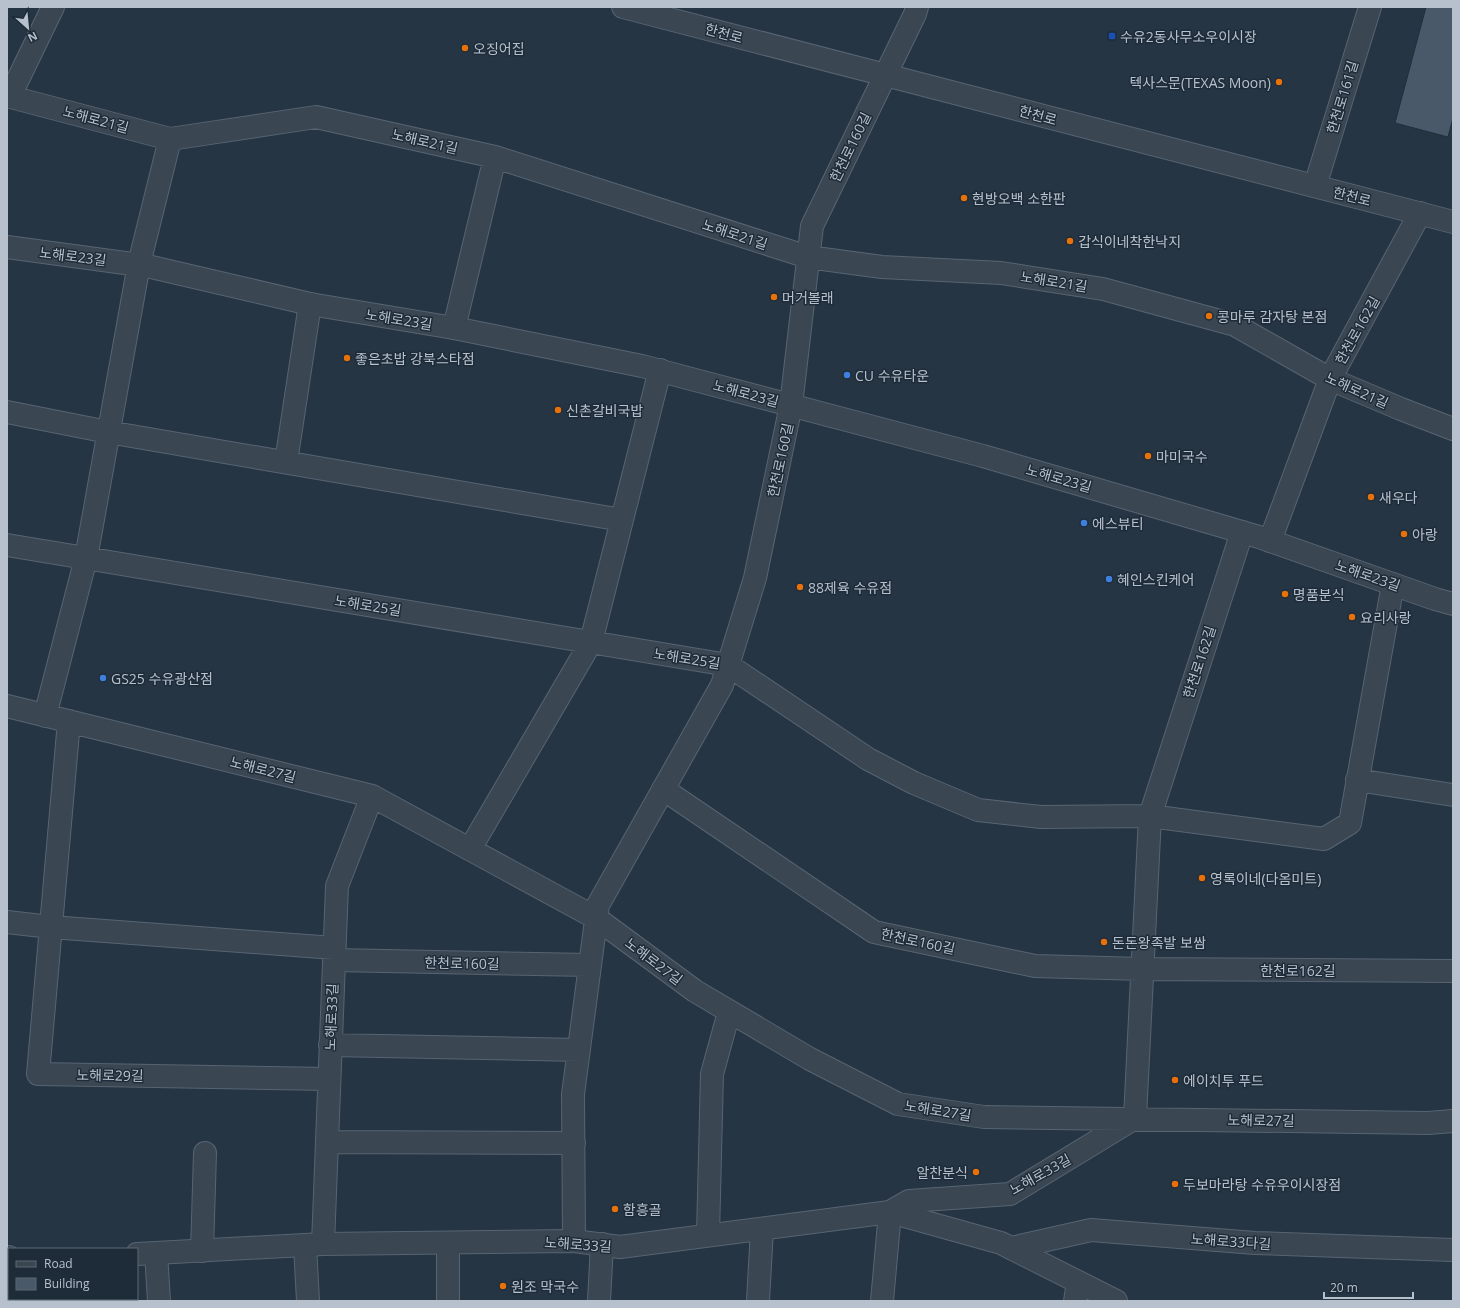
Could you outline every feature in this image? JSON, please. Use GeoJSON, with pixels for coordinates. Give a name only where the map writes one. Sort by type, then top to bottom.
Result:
{"type":"FeatureCollection","features":[{"type":"Feature","properties":{"kind":"street"},"geometry":{"type":"LineString","coordinates":[[8,96],[53,7]]}},
{"type":"Feature","properties":{"kind":"street","name":"한천로"},"geometry":{"type":"LineString","coordinates":[[623,7],[1453,222]]}},
{"type":"Feature","properties":{"kind":"street","name":"한천로160길"},"geometry":{"type":"LineString","coordinates":[[574,1241],[573,1094],[598,905],[722,685],[755,578],[791,405],[812,226],[917,7]]}},
{"type":"Feature","properties":{"kind":"street","name":"한천로161길"},"geometry":{"type":"LineString","coordinates":[[1315,186],[1370,7]]}},
{"type":"Feature","properties":{"kind":"street","name":"노해로21길"},"geometry":{"type":"LineString","coordinates":[[8,96],[170,139],[316,116],[495,157],[808,257],[882,267],[1001,273],[1103,289],[1235,325],[1330,379],[1453,429]]}},
{"type":"Feature","properties":{"kind":"street"},"geometry":{"type":"LineString","coordinates":[[45,716],[86,558],[139,264],[170,139]]}},
{"type":"Feature","properties":{"kind":"street"},"geometry":{"type":"LineString","coordinates":[[454,328],[495,157]]}},
{"type":"Feature","properties":{"kind":"street","name":"한천로162길"},"geometry":{"type":"LineString","coordinates":[[1270,541],[1330,379],[1420,213]]}},
{"type":"Feature","properties":{"kind":"street","name":"노해로23길"},"geometry":{"type":"LineString","coordinates":[[7,247],[139,264],[310,304],[454,328],[660,370],[984,456],[1242,532],[1453,604]]}},
{"type":"Feature","properties":{"kind":"street"},"geometry":{"type":"LineString","coordinates":[[286,462],[310,304]]}},
{"type":"Feature","properties":{"kind":"street"},"geometry":{"type":"LineString","coordinates":[[470,849],[591,642],[660,370]]}},
{"type":"Feature","properties":{"kind":"street"},"geometry":{"type":"LineString","coordinates":[[7,412],[108,432],[622,520]]}},
{"type":"Feature","properties":{"kind":"street","name":"한천로162길"},"geometry":{"type":"LineString","coordinates":[[1135,1118],[1150,816],[1242,532]]}},
{"type":"Feature","properties":{"kind":"street","name":"노해로25길"},"geometry":{"type":"LineString","coordinates":[[7,545],[728,665]]}},
{"type":"Feature","properties":{"kind":"street"},"geometry":{"type":"LineString","coordinates":[[728,665],[868,759],[914,783],[978,810],[1041,818],[1150,816],[1324,839],[1350,823],[1393,584]]}},
{"type":"Feature","properties":{"kind":"street","name":"노해로27길"},"geometry":{"type":"LineString","coordinates":[[7,706],[372,796],[596,918],[695,991],[729,1012],[810,1059],[898,1104],[984,1117],[1428,1123],[1453,1121]]}},
{"type":"Feature","properties":{"kind":"street","name":"노해로29길"},"geometry":{"type":"LineString","coordinates":[[69,721],[38,1074],[329,1079]]}},
{"type":"Feature","properties":{"kind":"street"},"geometry":{"type":"LineString","coordinates":[[1357,780],[1453,795]]}},
{"type":"Feature","properties":{"kind":"street","name":"한천로160길"},"geometry":{"type":"LineString","coordinates":[[663,789],[874,932],[1035,966],[1142,969]]}},
{"type":"Feature","properties":{"kind":"street","name":"노해로33길"},"geometry":{"type":"LineString","coordinates":[[308,1301],[327,1142],[337,886],[372,796]]}},
{"type":"Feature","properties":{"kind":"street"},"geometry":{"type":"LineString","coordinates":[[7,922],[334,954]]}},
{"type":"Feature","properties":{"kind":"street","name":"한천로160길"},"geometry":{"type":"LineString","coordinates":[[334,954],[590,966]]}},
{"type":"Feature","properties":{"kind":"street","name":"한천로162길"},"geometry":{"type":"LineString","coordinates":[[1142,969],[1453,971]]}},
{"type":"Feature","properties":{"kind":"street"},"geometry":{"type":"LineString","coordinates":[[708,1235],[712,1074],[729,1012]]}},
{"type":"Feature","properties":{"kind":"street"},"geometry":{"type":"LineString","coordinates":[[330,1045],[579,1050]]}},
{"type":"Feature","properties":{"kind":"street","name":"노해로33길"},"geometry":{"type":"LineString","coordinates":[[890,1212],[908,1201],[1010,1194],[1135,1118]]}},
{"type":"Feature","properties":{"kind":"street"},"geometry":{"type":"LineString","coordinates":[[327,1142],[574,1143]]}},
{"type":"Feature","properties":{"kind":"street"},"geometry":{"type":"LineString","coordinates":[[202,1251],[205,1153]]}},
{"type":"Feature","properties":{"kind":"street"},"geometry":{"type":"LineString","coordinates":[[882,1301],[890,1212]]}},
{"type":"Feature","properties":{"kind":"street","name":"노해로33길"},"geometry":{"type":"LineString","coordinates":[[159,1301],[146,1254],[314,1244],[574,1241],[620,1247],[890,1212],[1001,1243],[1011,1248],[1077,1292],[1116,1301]]}},
{"type":"Feature","properties":{"kind":"street"},"geometry":{"type":"LineString","coordinates":[[758,1301],[762,1229]]}},
{"type":"Feature","properties":{"kind":"street","name":"노해로33다길"},"geometry":{"type":"LineString","coordinates":[[1011,1248],[1091,1230],[1255,1243],[1453,1250]]}},
{"type":"Feature","properties":{"kind":"street"},"geometry":{"type":"LineString","coordinates":[[448,1243],[448,1301]]}},
{"type":"Feature","properties":{"kind":"street"},"geometry":{"type":"LineString","coordinates":[[599,1301],[602,1244]]}},
{"type":"Feature","properties":{"kind":"building"},"geometry":{"type":"Polygon","coordinates":[[[1426,7],[1453,7],[1453,118],[1448,137],[1395,123],[1426,7]]]}},
{"type":"Feature","properties":{"kind":"place","name":"수유2동사무소우이시장"},"geometry":{"type":"Point","coordinates":[1112,36]}},
{"type":"Feature","properties":{"kind":"place","name":"오징어집"},"geometry":{"type":"Point","coordinates":[465,48]}},
{"type":"Feature","properties":{"kind":"place","name":"텍사스문(TEXAS Moon)"},"geometry":{"type":"Point","coordinates":[1279,82]}},
{"type":"Feature","properties":{"kind":"place","name":"현방오백 소한판"},"geometry":{"type":"Point","coordinates":[964,198]}},
{"type":"Feature","properties":{"kind":"place","name":"갑식이네착한낙지"},"geometry":{"type":"Point","coordinates":[1070,241]}},
{"type":"Feature","properties":{"kind":"place","name":"머거볼래"},"geometry":{"type":"Point","coordinates":[774,297]}},
{"type":"Feature","properties":{"kind":"place","name":"콩마루 감자탕 본점"},"geometry":{"type":"Point","coordinates":[1209,316]}},
{"type":"Feature","properties":{"kind":"place","name":"좋은초밥 강북스타점"},"geometry":{"type":"Point","coordinates":[347,358]}},
{"type":"Feature","properties":{"kind":"place","name":"CU 수유타운"},"geometry":{"type":"Point","coordinates":[847,375]}},
{"type":"Feature","properties":{"kind":"place","name":"신촌갈비국밥"},"geometry":{"type":"Point","coordinates":[558,410]}},
{"type":"Feature","properties":{"kind":"place","name":"마미국수"},"geometry":{"type":"Point","coordinates":[1148,456]}},
{"type":"Feature","properties":{"kind":"place","name":"새우다"},"geometry":{"type":"Point","coordinates":[1371,497]}},
{"type":"Feature","properties":{"kind":"place","name":"에스뷰티"},"geometry":{"type":"Point","coordinates":[1084,523]}},
{"type":"Feature","properties":{"kind":"place","name":"아랑"},"geometry":{"type":"Point","coordinates":[1404,534]}},
{"type":"Feature","properties":{"kind":"place","name":"혜인스킨케어"},"geometry":{"type":"Point","coordinates":[1109,579]}},
{"type":"Feature","properties":{"kind":"place","name":"88제육 수유점"},"geometry":{"type":"Point","coordinates":[800,587]}},
{"type":"Feature","properties":{"kind":"place","name":"명품분식"},"geometry":{"type":"Point","coordinates":[1285,594]}},
{"type":"Feature","properties":{"kind":"place","name":"요리사랑"},"geometry":{"type":"Point","coordinates":[1352,617]}},
{"type":"Feature","properties":{"kind":"place","name":"GS25 수유광산점"},"geometry":{"type":"Point","coordinates":[103,678]}},
{"type":"Feature","properties":{"kind":"place","name":"영록이네(다옴미트)"},"geometry":{"type":"Point","coordinates":[1202,878]}},
{"type":"Feature","properties":{"kind":"place","name":"돈돈왕족발 보쌈"},"geometry":{"type":"Point","coordinates":[1104,942]}},
{"type":"Feature","properties":{"kind":"place","name":"에이치투 푸드"},"geometry":{"type":"Point","coordinates":[1175,1080]}},
{"type":"Feature","properties":{"kind":"place","name":"알찬분식"},"geometry":{"type":"Point","coordinates":[976,1172]}},
{"type":"Feature","properties":{"kind":"place","name":"두보마라탕 수유우이시장점"},"geometry":{"type":"Point","coordinates":[1175,1184]}},
{"type":"Feature","properties":{"kind":"place","name":"함흥골"},"geometry":{"type":"Point","coordinates":[615,1209]}},
{"type":"Feature","properties":{"kind":"place","name":"원조 막국수"},"geometry":{"type":"Point","coordinates":[503,1286]}}]}
